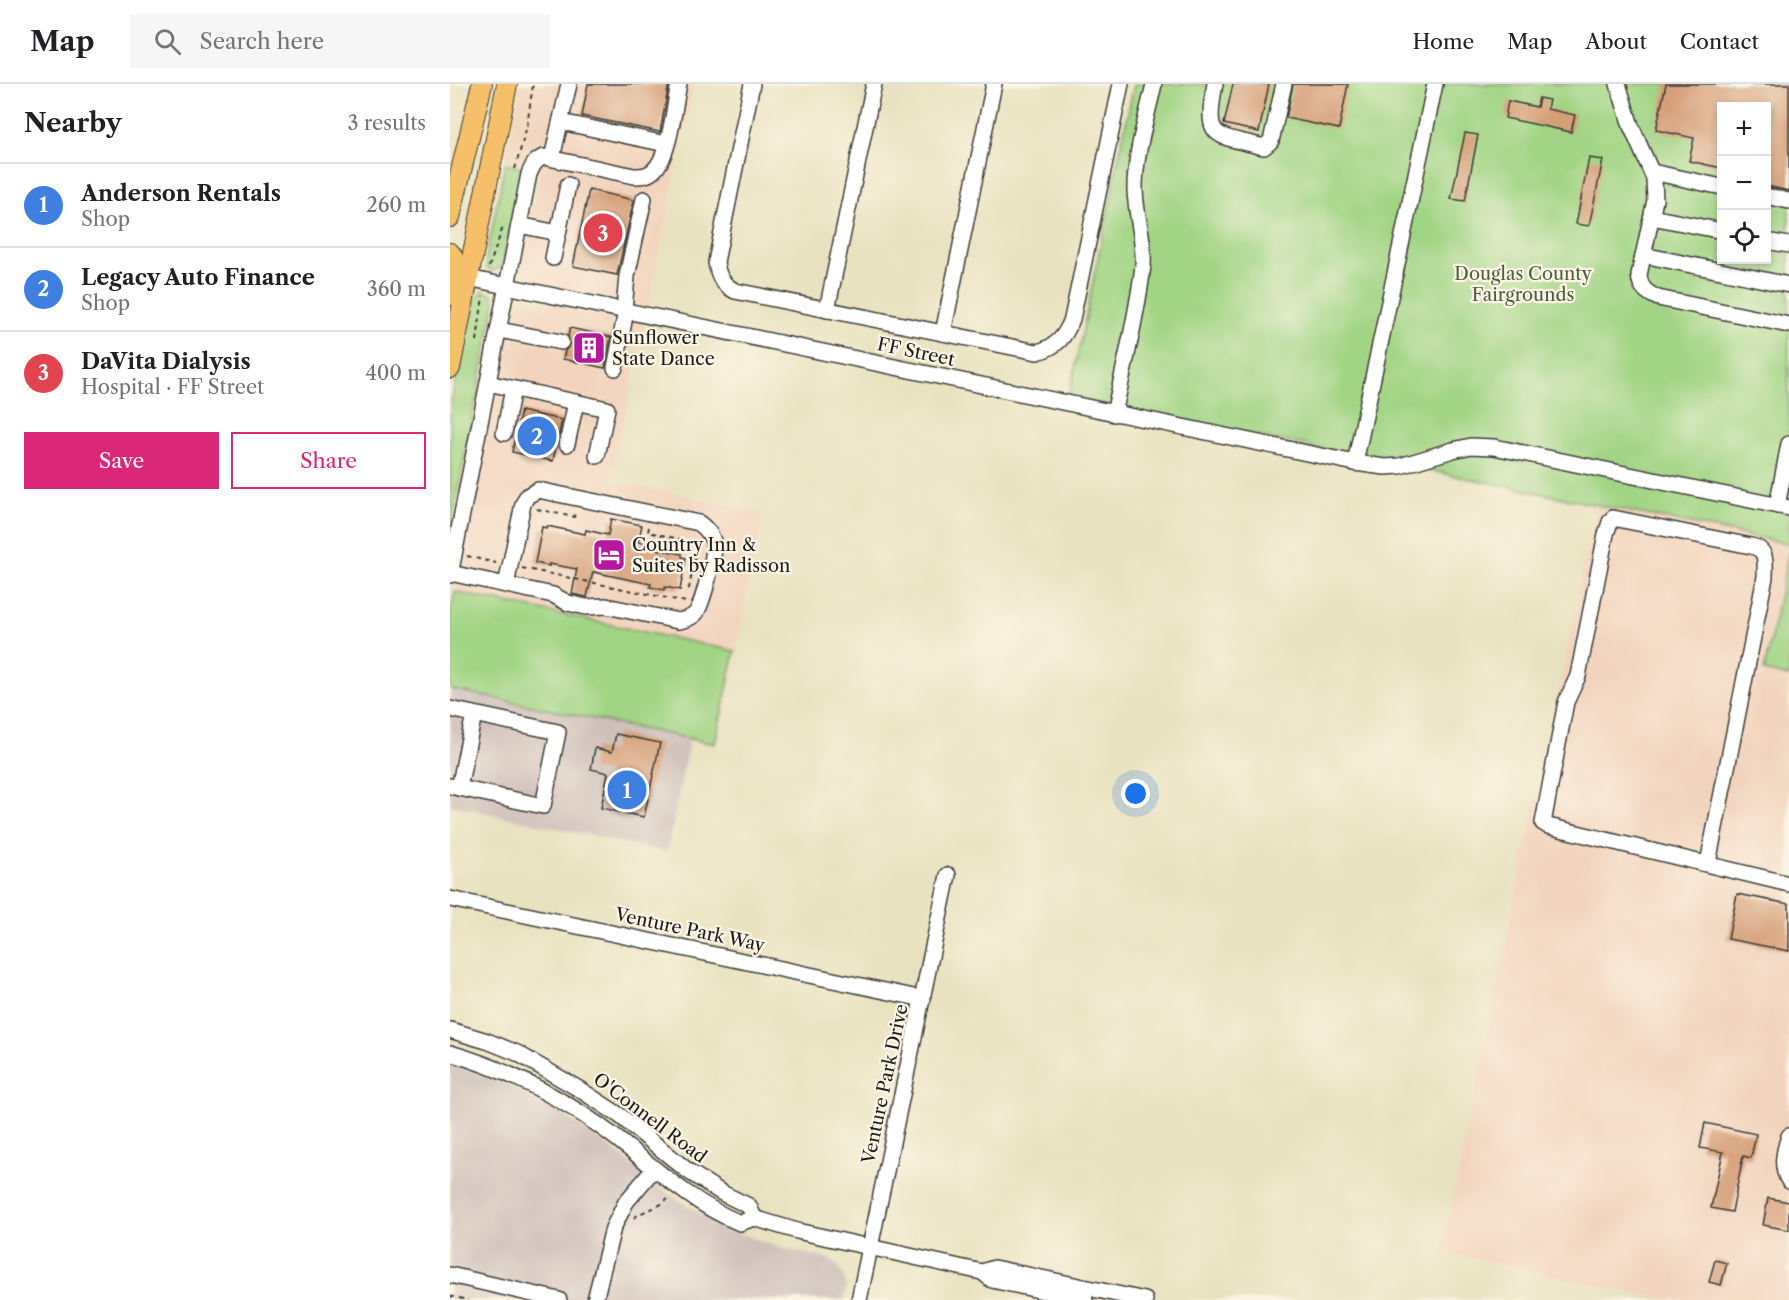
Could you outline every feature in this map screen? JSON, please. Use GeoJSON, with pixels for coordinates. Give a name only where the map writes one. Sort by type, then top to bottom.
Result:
{"type":"FeatureCollection","features":[{"type":"Feature","properties":{"kind":"main road"},"geometry":{"type":"LineString","coordinates":[[450,217],[482,84]]}},
{"type":"Feature","properties":{"kind":"main road"},"geometry":{"type":"LineString","coordinates":[[450,368],[507,84]]}},
{"type":"Feature","properties":{"kind":"main road"},"geometry":{"type":"LineString","coordinates":[[450,253],[455,265],[450,295]]}},
{"type":"Feature","properties":{"kind":"street"},"geometry":{"type":"LineString","coordinates":[[552,158],[569,84]]}},
{"type":"Feature","properties":{"kind":"street"},"geometry":{"type":"LineString","coordinates":[[506,585],[520,566],[524,504],[527,496],[538,489],[699,523],[706,528],[714,547],[701,606],[695,615],[678,621],[606,606],[586,607],[568,603],[553,595],[450,574],[533,165],[539,159],[552,158],[641,176],[654,170],[666,144],[679,84]]}},
{"type":"Feature","properties":{"kind":"street"},"geometry":{"type":"LineString","coordinates":[[752,84],[717,252],[718,272],[726,286],[735,291],[1037,352],[1056,344],[1065,336],[1072,319],[1121,84]]}},
{"type":"Feature","properties":{"kind":"street"},"geometry":{"type":"LineString","coordinates":[[827,310],[874,84]]}},
{"type":"Feature","properties":{"kind":"street"},"geometry":{"type":"LineString","coordinates":[[943,333],[994,84]]}},
{"type":"Feature","properties":{"kind":"street"},"geometry":{"type":"LineString","coordinates":[[1114,414],[1141,279],[1142,242],[1135,186],[1137,164],[1154,84]]}},
{"type":"Feature","properties":{"kind":"street"},"geometry":{"type":"LineString","coordinates":[[1215,84],[1210,121],[1214,131],[1222,136],[1264,147],[1270,141],[1284,84]]}},
{"type":"Feature","properties":{"kind":"street"},"geometry":{"type":"LineString","coordinates":[[1355,463],[1435,84]]}},
{"type":"Feature","properties":{"kind":"street"},"geometry":{"type":"LineString","coordinates":[[1618,84],[1631,126],[1652,172],[1655,200],[1643,255],[1640,283],[1643,290],[1658,298],[1789,325]]}},
{"type":"Feature","properties":{"kind":"street"},"geometry":{"type":"LineString","coordinates":[[561,122],[666,144]]}},
{"type":"Feature","properties":{"kind":"street"},"geometry":{"type":"LineString","coordinates":[[1652,172],[1717,186]]}},
{"type":"Feature","properties":{"kind":"street"},"geometry":{"type":"LineString","coordinates":[[553,258],[568,185]]}},
{"type":"Feature","properties":{"kind":"street"},"geometry":{"type":"LineString","coordinates":[[1771,197],[1789,201]]}},
{"type":"Feature","properties":{"kind":"street"},"geometry":{"type":"LineString","coordinates":[[615,368],[625,310],[627,276],[644,199]]}},
{"type":"Feature","properties":{"kind":"street"},"geometry":{"type":"LineString","coordinates":[[1652,217],[1717,230]]}},
{"type":"Feature","properties":{"kind":"street"},"geometry":{"type":"LineString","coordinates":[[519,225],[558,233]]}},
{"type":"Feature","properties":{"kind":"street"},"geometry":{"type":"LineString","coordinates":[[1771,241],[1789,245]]}},
{"type":"Feature","properties":{"kind":"street"},"geometry":{"type":"LineString","coordinates":[[1643,255],[1789,285]]}},
{"type":"Feature","properties":{"kind":"street","name":"FF Street"},"geometry":{"type":"LineString","coordinates":[[468,278],[1355,463],[1385,467],[1400,466],[1472,446],[1494,447],[1783,507]]}},
{"type":"Feature","properties":{"kind":"street"},"geometry":{"type":"LineString","coordinates":[[498,330],[561,342]]}},
{"type":"Feature","properties":{"kind":"street"},"geometry":{"type":"LineString","coordinates":[[488,383],[607,409],[597,456]]}},
{"type":"Feature","properties":{"kind":"street"},"geometry":{"type":"LineString","coordinates":[[504,433],[513,389]]}},
{"type":"Feature","properties":{"kind":"street"},"geometry":{"type":"LineString","coordinates":[[567,444],[576,402]]}},
{"type":"Feature","properties":{"kind":"street"},"geometry":{"type":"LineString","coordinates":[[1783,507],[1789,444]]}},
{"type":"Feature","properties":{"kind":"street"},"geometry":{"type":"LineString","coordinates":[[1708,863],[1765,577],[1764,553],[1760,548],[1613,519],[1606,534],[1578,676],[1566,702],[1543,823],[1789,884]]}},
{"type":"Feature","properties":{"kind":"street"},"geometry":{"type":"LineString","coordinates":[[450,709],[474,714],[558,732],[543,806],[454,787],[474,714]]}},
{"type":"Feature","properties":{"kind":"street","name":"Venture Park Drive"},"geometry":{"type":"LineString","coordinates":[[859,1300],[948,875]]}},
{"type":"Feature","properties":{"kind":"street","name":"Venture Park Way"},"geometry":{"type":"LineString","coordinates":[[450,899],[923,999]]}},
{"type":"Feature","properties":{"kind":"street","name":"O'Connell Road"},"geometry":{"type":"LineString","coordinates":[[450,1030],[516,1053],[579,1089],[620,1115],[688,1171],[722,1193],[749,1206],[754,1218]]}},
{"type":"Feature","properties":{"kind":"street","name":"O'Connell Road"},"geometry":{"type":"LineString","coordinates":[[450,1053],[501,1071],[558,1099],[613,1136],[686,1194],[740,1223],[754,1218],[797,1231],[982,1272],[992,1280],[1085,1300]]}},
{"type":"Feature","properties":{"kind":"street"},"geometry":{"type":"LineString","coordinates":[[1789,1136],[1783,1154],[1786,1177],[1789,1181]]}},
{"type":"Feature","properties":{"kind":"street"},"geometry":{"type":"LineString","coordinates":[[595,1300],[613,1228],[626,1202],[654,1169]]}},
{"type":"Feature","properties":{"kind":"street","name":"O'Connell Road"},"geometry":{"type":"LineString","coordinates":[[982,1272],[994,1268],[1145,1300]]}},
{"type":"Feature","properties":{"kind":"street"},"geometry":{"type":"LineString","coordinates":[[450,1275],[559,1300]]}},
{"type":"Feature","properties":{"kind":"path"},"geometry":{"type":"LineString","coordinates":[[477,341],[483,294]]}},
{"type":"Feature","properties":{"kind":"path"},"geometry":{"type":"LineString","coordinates":[[532,508],[574,517],[576,506]]}},
{"type":"Feature","properties":{"kind":"path"},"geometry":{"type":"LineString","coordinates":[[454,554],[520,566],[686,603],[698,543],[648,532],[650,522]]}},
{"type":"Feature","properties":{"kind":"path"},"geometry":{"type":"LineString","coordinates":[[633,1220],[637,1215],[658,1207],[667,1199]]}},
{"type":"Feature","properties":{"kind":"path"},"geometry":{"type":"LineString","coordinates":[[450,1296],[468,1300]]}},
{"type":"Feature","properties":{"kind":"shaded area"},"geometry":{"type":"Polygon","coordinates":[[[521,84],[694,84],[648,307],[531,283],[523,276],[520,266],[540,172],[505,164],[521,84]]]}},
{"type":"Feature","properties":{"kind":"shaded area"},"geometry":{"type":"Polygon","coordinates":[[[523,297],[644,321],[611,480],[763,513],[735,651],[455,592],[512,306],[523,297]]]}},
{"type":"Feature","properties":{"kind":"shaded area"},"geometry":{"type":"Polygon","coordinates":[[[1597,504],[1789,544],[1764,671],[1789,677],[1789,1300],[1666,1300],[1442,1252],[1597,504]]]}},
{"type":"Feature","properties":{"kind":"shaded area"},"geometry":{"type":"Polygon","coordinates":[[[450,689],[690,738],[667,852],[450,805],[450,689]]]}},
{"type":"Feature","properties":{"kind":"shaded area"},"geometry":{"type":"Polygon","coordinates":[[[450,1063],[509,1085],[564,1115],[609,1146],[670,1195],[720,1226],[780,1248],[829,1259],[844,1275],[846,1289],[843,1300],[450,1300],[450,1063]]]}},
{"type":"Feature","properties":{"kind":"green space","name":"Douglas County Fairgrounds"},"geometry":{"type":"Polygon","coordinates":[[[1134,84],[1789,84],[1789,544],[1069,397],[1134,84]]]}},
{"type":"Feature","properties":{"kind":"green space"},"geometry":{"type":"Polygon","coordinates":[[[505,164],[522,168],[504,260],[501,267],[493,271],[487,268],[486,258],[505,164]]]}},
{"type":"Feature","properties":{"kind":"green space"},"geometry":{"type":"Polygon","coordinates":[[[483,291],[492,294],[495,302],[450,532],[450,407],[474,303],[483,291]]]}},
{"type":"Feature","properties":{"kind":"green space"},"geometry":{"type":"Polygon","coordinates":[[[1789,551],[1789,677],[1764,671],[1789,551]]]}},
{"type":"Feature","properties":{"kind":"green space"},"geometry":{"type":"Polygon","coordinates":[[[455,592],[735,651],[715,744],[450,689],[450,616],[455,592]]]}},
{"type":"Feature","properties":{"kind":"building"},"geometry":{"type":"Polygon","coordinates":[[[588,84],[669,84],[660,132],[582,116],[588,84]]]}},
{"type":"Feature","properties":{"kind":"building"},"geometry":{"type":"Polygon","coordinates":[[[1233,84],[1269,84],[1259,132],[1224,124],[1233,84]]]}},
{"type":"Feature","properties":{"kind":"building"},"geometry":{"type":"Polygon","coordinates":[[[1293,84],[1348,84],[1339,129],[1286,118],[1293,84]]]}},
{"type":"Feature","properties":{"kind":"building"},"geometry":{"type":"Polygon","coordinates":[[[1666,84],[1789,84],[1789,191],[1771,187],[1771,102],[1717,102],[1717,167],[1689,161],[1694,138],[1656,130],[1666,84]]]}},
{"type":"Feature","properties":{"kind":"building"},"geometry":{"type":"Polygon","coordinates":[[[1539,98],[1549,100],[1547,109],[1575,115],[1571,132],[1505,118],[1508,101],[1537,107],[1539,98]]]}},
{"type":"Feature","properties":{"kind":"building"},"geometry":{"type":"Polygon","coordinates":[[[1465,133],[1478,135],[1465,201],[1451,199],[1465,133]]]}},
{"type":"Feature","properties":{"kind":"building"},"geometry":{"type":"Polygon","coordinates":[[[1589,158],[1603,160],[1589,226],[1576,224],[1589,158]]]}},
{"type":"Feature","properties":{"kind":"building"},"geometry":{"type":"Polygon","coordinates":[[[589,190],[634,200],[617,275],[573,266],[589,190]]]}},
{"type":"Feature","properties":{"kind":"building","name":"Sunflower State Dance"},"geometry":{"type":"Polygon","coordinates":[[[570,328],[611,337],[605,368],[563,359],[570,344],[568,336],[570,328]]]}},
{"type":"Feature","properties":{"kind":"building"},"geometry":{"type":"Polygon","coordinates":[[[521,411],[562,420],[553,461],[512,452],[521,411]]]}},
{"type":"Feature","properties":{"kind":"building","name":"Country Inn & Suites by Radisson"},"geometry":{"type":"Polygon","coordinates":[[[611,519],[642,525],[638,542],[652,545],[651,548],[682,554],[682,557],[686,558],[680,590],[665,587],[664,590],[650,587],[651,584],[593,572],[587,597],[572,594],[577,569],[535,563],[542,527],[585,534],[586,530],[608,535],[611,519]]]}},
{"type":"Feature","properties":{"kind":"building"},"geometry":{"type":"Polygon","coordinates":[[[616,734],[660,743],[644,817],[601,808],[608,773],[591,769],[595,748],[612,752],[616,734]]]}},
{"type":"Feature","properties":{"kind":"building"},"geometry":{"type":"Polygon","coordinates":[[[1737,894],[1789,904],[1789,951],[1728,939],[1737,894]]]}},
{"type":"Feature","properties":{"kind":"building"},"geometry":{"type":"Polygon","coordinates":[[[1705,1123],[1756,1134],[1751,1158],[1743,1156],[1732,1212],[1711,1208],[1723,1152],[1700,1148],[1705,1123]]]}},
{"type":"Feature","properties":{"kind":"building"},"geometry":{"type":"Polygon","coordinates":[[[1768,1198],[1789,1202],[1789,1230],[1763,1225],[1768,1198]]]}},
{"type":"Feature","properties":{"kind":"building"},"geometry":{"type":"Polygon","coordinates":[[[1715,1260],[1727,1263],[1721,1285],[1709,1282],[1715,1260]]]}},
{"type":"Feature","properties":{"kind":"place","name":"DaVita Dialysis"},"geometry":{"type":"Point","coordinates":[603,233]}},
{"type":"Feature","properties":{"kind":"place","name":"Sunflower State Dance"},"geometry":{"type":"Point","coordinates":[589,348]}},
{"type":"Feature","properties":{"kind":"place","name":"Legacy Auto Finance"},"geometry":{"type":"Point","coordinates":[537,436]}},
{"type":"Feature","properties":{"kind":"place","name":"Country Inn & Suites by Radisson"},"geometry":{"type":"Point","coordinates":[609,555]}},
{"type":"Feature","properties":{"kind":"place","name":"Anderson Rentals"},"geometry":{"type":"Point","coordinates":[627,790]}}]}
